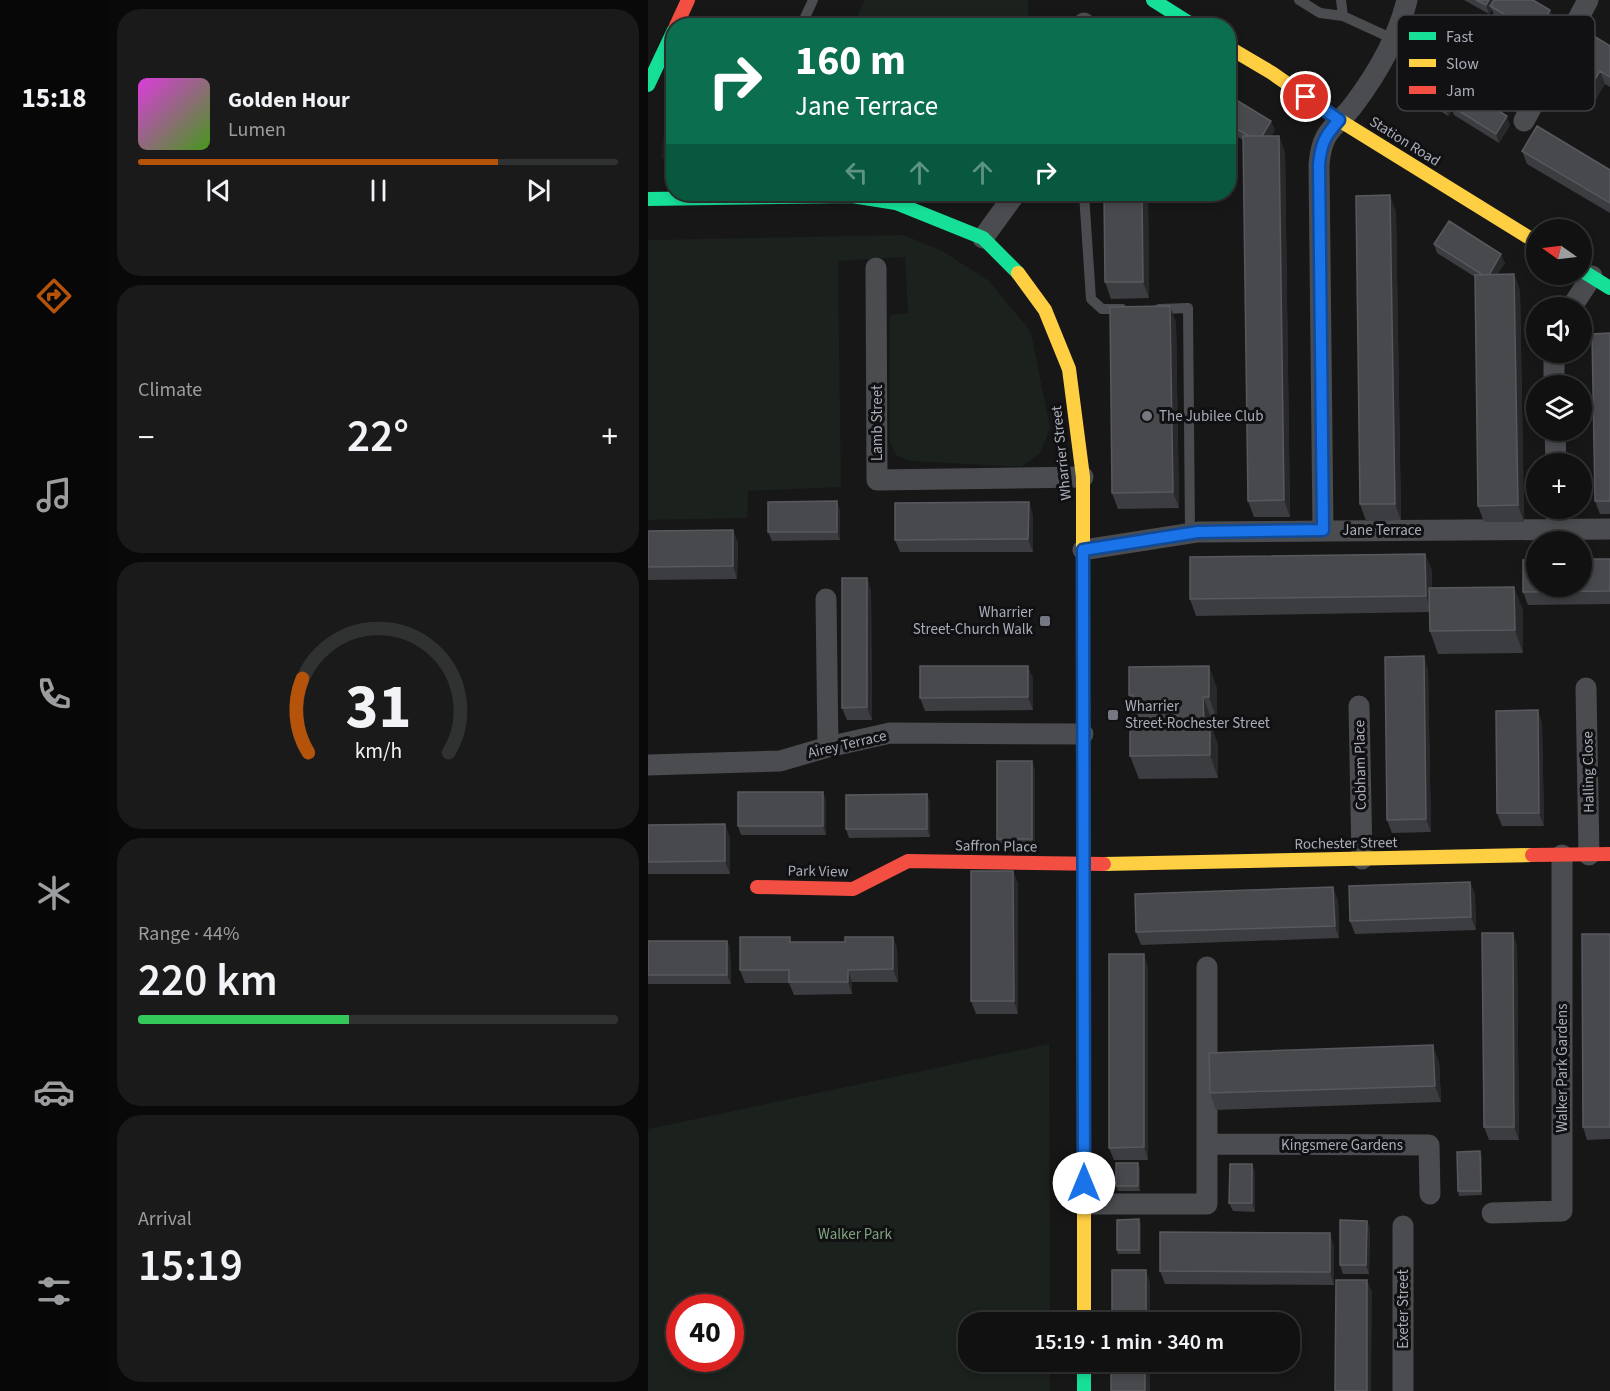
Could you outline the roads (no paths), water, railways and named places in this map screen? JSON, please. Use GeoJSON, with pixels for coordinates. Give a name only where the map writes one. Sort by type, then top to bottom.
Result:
{"type":"FeatureCollection","features":[{"type":"Feature","properties":{"kind":"street"},"geometry":{"type":"LineString","coordinates":[[680,18],[688,0]]}},
{"type":"Feature","properties":{"kind":"street"},"geometry":{"type":"LineString","coordinates":[[1153,0],[1181,18]]}},
{"type":"Feature","properties":{"kind":"street"},"geometry":{"type":"LineString","coordinates":[[1402,15],[1407,0]]}},
{"type":"Feature","properties":{"kind":"street"},"geometry":{"type":"LineString","coordinates":[[1580,15],[1588,0]]}},
{"type":"Feature","properties":{"kind":"street"},"geometry":{"type":"LineString","coordinates":[[1323,530],[1319,165],[1322,143],[1359,96],[1381,63],[1397,28]]}},
{"type":"Feature","properties":{"kind":"street","name":"Station Road"},"geometry":{"type":"LineString","coordinates":[[1236,51],[1339,120],[1526,236]]}},
{"type":"Feature","properties":{"kind":"street"},"geometry":{"type":"LineString","coordinates":[[648,85],[659,73],[666,53]]}},
{"type":"Feature","properties":{"kind":"street"},"geometry":{"type":"LineString","coordinates":[[1524,121],[1529,111]]}},
{"type":"Feature","properties":{"kind":"street","name":"Wharrier Street"},"geometry":{"type":"LineString","coordinates":[[648,199],[666,199]]}},
{"type":"Feature","properties":{"kind":"street","name":"Wharrier Street"},"geometry":{"type":"LineString","coordinates":[[883,201],[896,203],[983,238],[1016,271],[1045,310],[1069,369],[1083,477],[1084,1312]]}},
{"type":"Feature","properties":{"kind":"street"},"geometry":{"type":"LineString","coordinates":[[983,238],[1010,201]]}},
{"type":"Feature","properties":{"kind":"street","name":"Lamb Street"},"geometry":{"type":"LineString","coordinates":[[876,268],[877,480],[1083,477]]}},
{"type":"Feature","properties":{"kind":"street"},"geometry":{"type":"LineString","coordinates":[[1592,277],[1610,288]]}},
{"type":"Feature","properties":{"kind":"street","name":"Jane Terrace"},"geometry":{"type":"LineString","coordinates":[[1083,550],[1190,533],[1323,530],[1557,519],[1610,529]]}},
{"type":"Feature","properties":{"kind":"street"},"geometry":{"type":"LineString","coordinates":[[826,599],[828,747]]}},
{"type":"Feature","properties":{"kind":"street","name":"Halling Close"},"geometry":{"type":"LineString","coordinates":[[1587,688],[1600,854]]}},
{"type":"Feature","properties":{"kind":"street","name":"Cobham Place"},"geometry":{"type":"LineString","coordinates":[[1359,706],[1362,859]]}},
{"type":"Feature","properties":{"kind":"street","name":"Airey Terrace"},"geometry":{"type":"LineString","coordinates":[[648,765],[780,761],[890,733],[1083,734]]}},
{"type":"Feature","properties":{"kind":"street","name":"Rochester Street"},"geometry":{"type":"LineString","coordinates":[[1083,864],[1600,854]]}},
{"type":"Feature","properties":{"kind":"street","name":"Walker Park Gardens"},"geometry":{"type":"LineString","coordinates":[[1492,1213],[1562,1211],[1562,855]]}},
{"type":"Feature","properties":{"kind":"street","name":"Saffron Place"},"geometry":{"type":"LineString","coordinates":[[908,861],[1083,864]]}},
{"type":"Feature","properties":{"kind":"street","name":"Park View"},"geometry":{"type":"LineString","coordinates":[[757,887],[853,889],[908,861]]}},
{"type":"Feature","properties":{"kind":"street"},"geometry":{"type":"LineString","coordinates":[[1084,1204],[1207,1204],[1207,967]]}},
{"type":"Feature","properties":{"kind":"street","name":"Kingsmere Gardens"},"geometry":{"type":"LineString","coordinates":[[1207,1144],[1429,1145],[1430,1194]]}},
{"type":"Feature","properties":{"kind":"street","name":"Exeter Street"},"geometry":{"type":"LineString","coordinates":[[1403,1226],[1403,1391]]}},
{"type":"Feature","properties":{"kind":"street"},"geometry":{"type":"LineString","coordinates":[[1084,1372],[1084,1391]]}},
{"type":"Feature","properties":{"kind":"lane"},"geometry":{"type":"LineString","coordinates":[[805,18],[813,0]]}},
{"type":"Feature","properties":{"kind":"lane"},"geometry":{"type":"LineString","coordinates":[[1299,0],[1320,13],[1343,16],[1393,39]]}},
{"type":"Feature","properties":{"kind":"lane"},"geometry":{"type":"LineString","coordinates":[[1341,0],[1343,16]]}},
{"type":"Feature","properties":{"kind":"lane"},"geometry":{"type":"LineString","coordinates":[[1084,201],[1091,299],[1102,309],[1188,308],[1190,533]]}},
{"type":"Feature","properties":{"kind":"place","name":"The Jubilee Club"},"geometry":{"type":"Point","coordinates":[1147,416]}},
{"type":"Feature","properties":{"kind":"place","name":"Wharrier Street-Church Walk"},"geometry":{"type":"Point","coordinates":[1045,621]}},
{"type":"Feature","properties":{"kind":"place","name":"Wharrier Street-Rochester Street"},"geometry":{"type":"Point","coordinates":[1113,715]}},
{"type":"Feature","properties":{"kind":"park label","name":"Walker Park"},"geometry":{"type":"Point","coordinates":[855,1234]}}]}
